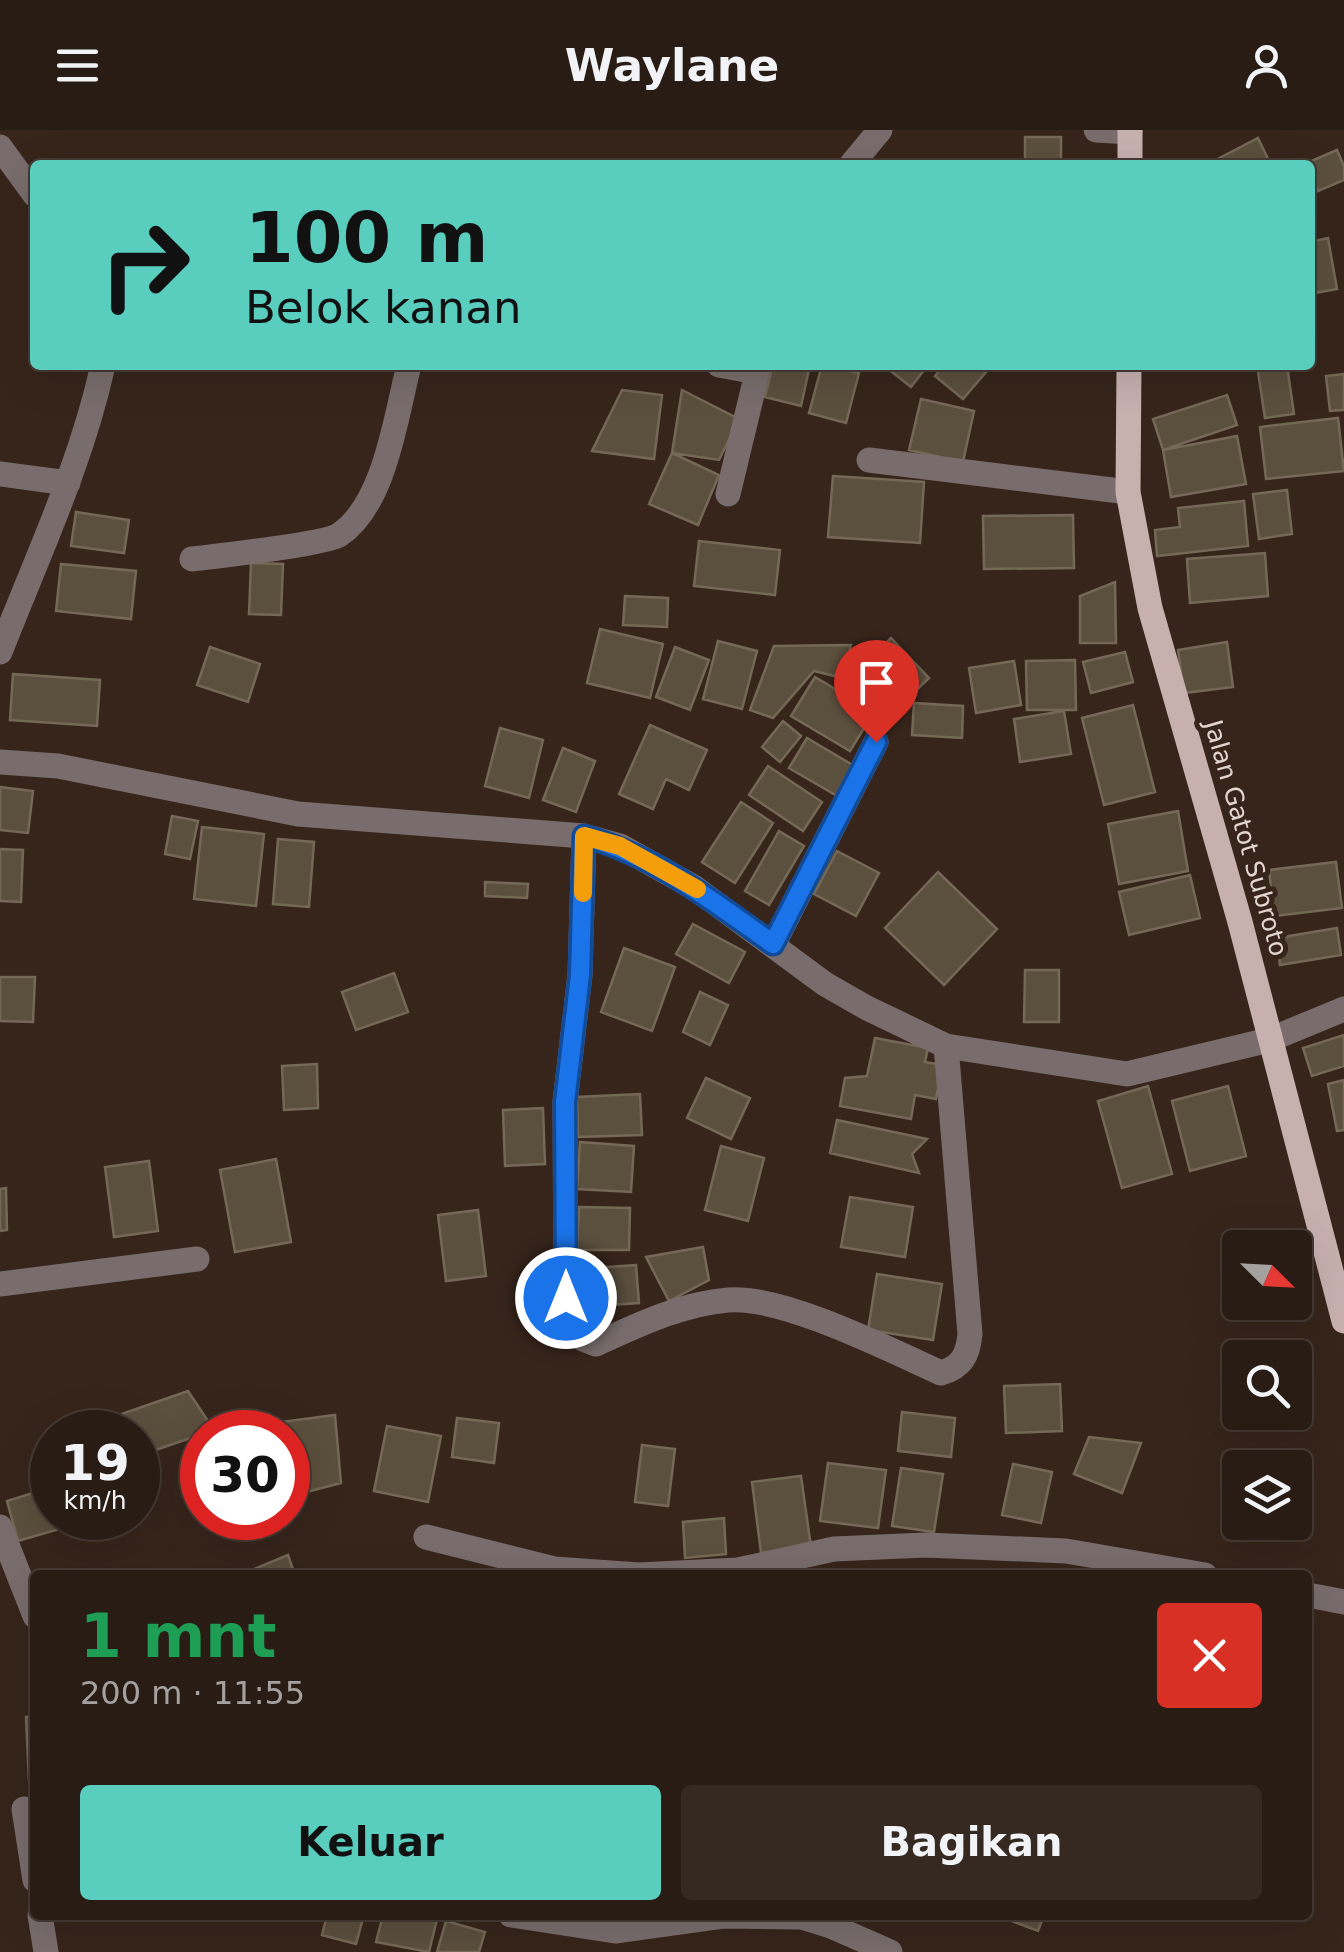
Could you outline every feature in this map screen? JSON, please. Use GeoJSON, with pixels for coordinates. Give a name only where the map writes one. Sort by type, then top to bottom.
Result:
{"type":"FeatureCollection","features":[{"type":"Feature","properties":{"kind":"main road"},"geometry":{"type":"LineString","coordinates":[[1130,131],[1130,160]]}},
{"type":"Feature","properties":{"kind":"main road","name":"Jalan Gatot Subroto"},"geometry":{"type":"LineString","coordinates":[[1129,370],[1128,492],[1150,608],[1240,922],[1344,1321]]}},
{"type":"Feature","properties":{"kind":"street"},"geometry":{"type":"LineString","coordinates":[[855,160],[880,130]]}},
{"type":"Feature","properties":{"kind":"street"},"geometry":{"type":"LineString","coordinates":[[1096,130],[1130,131]]}},
{"type":"Feature","properties":{"kind":"street"},"geometry":{"type":"LineString","coordinates":[[0,147],[30,188]]}},
{"type":"Feature","properties":{"kind":"street"},"geometry":{"type":"LineString","coordinates":[[0,652],[68,483],[92,415],[102,370]]}},
{"type":"Feature","properties":{"kind":"street"},"geometry":{"type":"LineString","coordinates":[[192,560],[336,537],[364,511],[386,458],[408,370]]}},
{"type":"Feature","properties":{"kind":"street"},"geometry":{"type":"LineString","coordinates":[[728,494],[757,370]]}},
{"type":"Feature","properties":{"kind":"street"},"geometry":{"type":"LineString","coordinates":[[869,460],[1128,492]]}},
{"type":"Feature","properties":{"kind":"street"},"geometry":{"type":"LineString","coordinates":[[0,474],[68,483]]}},
{"type":"Feature","properties":{"kind":"street"},"geometry":{"type":"LineString","coordinates":[[773,944],[876,742]]}},
{"type":"Feature","properties":{"kind":"street"},"geometry":{"type":"LineString","coordinates":[[0,762],[58,766],[298,814],[584,836],[620,846],[695,888],[824,984],[946,1046],[1127,1074],[1269,1040],[1344,1008]]}},
{"type":"Feature","properties":{"kind":"street"},"geometry":{"type":"LineString","coordinates":[[584,836],[580,975],[565,1102],[566,1298],[584,1340],[596,1344],[685,1308],[728,1300],[754,1301],[824,1322],[941,1373],[956,1368],[968,1350],[970,1334],[946,1046]]}},
{"type":"Feature","properties":{"kind":"street"},"geometry":{"type":"LineString","coordinates":[[0,1284],[197,1259]]}},
{"type":"Feature","properties":{"kind":"street"},"geometry":{"type":"LineString","coordinates":[[0,1527],[30,1603]]}},
{"type":"Feature","properties":{"kind":"street"},"geometry":{"type":"LineString","coordinates":[[426,1536],[554,1570]]}},
{"type":"Feature","properties":{"kind":"street"},"geometry":{"type":"LineString","coordinates":[[738,1570],[834,1549],[926,1545],[1066,1552],[1176,1570]]}},
{"type":"Feature","properties":{"kind":"street"},"geometry":{"type":"LineString","coordinates":[[1312,1596],[1344,1602]]}},
{"type":"Feature","properties":{"kind":"street"},"geometry":{"type":"LineString","coordinates":[[20,1807],[30,1856]]}},
{"type":"Feature","properties":{"kind":"street"},"geometry":{"type":"LineString","coordinates":[[41,1920],[46,1952]]}},
{"type":"Feature","properties":{"kind":"street"},"geometry":{"type":"LineString","coordinates":[[544,1920],[615,1931],[694,1920]]}},
{"type":"Feature","properties":{"kind":"street"},"geometry":{"type":"LineString","coordinates":[[812,1920],[890,1952]]}},
{"type":"Feature","properties":{"kind":"building"},"geometry":{"type":"Polygon","coordinates":[[[1025,137],[1061,137],[1061,160],[1025,160],[1025,137]]]}},
{"type":"Feature","properties":{"kind":"building"},"geometry":{"type":"Polygon","coordinates":[[[1258,138],[1269,160],[1216,160],[1258,138]]]}},
{"type":"Feature","properties":{"kind":"building"},"geometry":{"type":"Polygon","coordinates":[[[1337,150],[1344,166],[1344,180],[1318,191],[1314,160],[1337,150]]]}},
{"type":"Feature","properties":{"kind":"building"},"geometry":{"type":"Polygon","coordinates":[[[1328,238],[1337,289],[1315,293],[1315,241],[1328,238]]]}},
{"type":"Feature","properties":{"kind":"building"},"geometry":{"type":"Polygon","coordinates":[[[772,370],[809,370],[801,406],[765,397],[772,370]]]}},
{"type":"Feature","properties":{"kind":"building"},"geometry":{"type":"Polygon","coordinates":[[[821,370],[859,373],[846,423],[809,413],[821,370]]]}},
{"type":"Feature","properties":{"kind":"building"},"geometry":{"type":"Polygon","coordinates":[[[889,370],[924,370],[911,387],[889,370]]]}},
{"type":"Feature","properties":{"kind":"building"},"geometry":{"type":"Polygon","coordinates":[[[940,370],[988,370],[963,399],[935,376],[940,370]]]}},
{"type":"Feature","properties":{"kind":"building"},"geometry":{"type":"Polygon","coordinates":[[[1258,370],[1288,370],[1294,414],[1265,418],[1258,370]]]}},
{"type":"Feature","properties":{"kind":"building"},"geometry":{"type":"Polygon","coordinates":[[[1344,374],[1344,410],[1330,411],[1326,376],[1344,374]]]}},
{"type":"Feature","properties":{"kind":"building"},"geometry":{"type":"Polygon","coordinates":[[[622,390],[662,395],[654,459],[592,451],[622,390]]]}},
{"type":"Feature","properties":{"kind":"building"},"geometry":{"type":"Polygon","coordinates":[[[682,390],[739,419],[719,460],[672,453],[682,390]]]}},
{"type":"Feature","properties":{"kind":"building"},"geometry":{"type":"Polygon","coordinates":[[[1227,395],[1237,425],[1163,450],[1153,419],[1227,395]]]}},
{"type":"Feature","properties":{"kind":"building"},"geometry":{"type":"Polygon","coordinates":[[[921,399],[974,411],[963,462],[909,450],[921,399]]]}},
{"type":"Feature","properties":{"kind":"building"},"geometry":{"type":"Polygon","coordinates":[[[1338,418],[1344,471],[1266,479],[1260,427],[1338,418]]]}},
{"type":"Feature","properties":{"kind":"building"},"geometry":{"type":"Polygon","coordinates":[[[1237,436],[1246,484],[1171,497],[1163,450],[1237,436]]]}},
{"type":"Feature","properties":{"kind":"building"},"geometry":{"type":"Polygon","coordinates":[[[672,453],[719,475],[698,525],[649,504],[672,453]]]}},
{"type":"Feature","properties":{"kind":"building"},"geometry":{"type":"Polygon","coordinates":[[[833,476],[924,482],[920,543],[828,537],[833,476]]]}},
{"type":"Feature","properties":{"kind":"building"},"geometry":{"type":"Polygon","coordinates":[[[1287,490],[1292,534],[1259,539],[1253,494],[1287,490]]]}},
{"type":"Feature","properties":{"kind":"building"},"geometry":{"type":"Polygon","coordinates":[[[1244,501],[1248,546],[1157,556],[1155,530],[1180,527],[1178,508],[1244,501]]]}},
{"type":"Feature","properties":{"kind":"building"},"geometry":{"type":"Polygon","coordinates":[[[76,512],[129,520],[124,553],[71,546],[76,512]]]}},
{"type":"Feature","properties":{"kind":"building"},"geometry":{"type":"Polygon","coordinates":[[[1073,515],[1074,568],[984,569],[983,516],[1073,515]]]}},
{"type":"Feature","properties":{"kind":"building"},"geometry":{"type":"Polygon","coordinates":[[[699,541],[780,550],[775,595],[694,586],[699,541]]]}},
{"type":"Feature","properties":{"kind":"building"},"geometry":{"type":"Polygon","coordinates":[[[1265,553],[1268,596],[1190,603],[1187,559],[1265,553]]]}},
{"type":"Feature","properties":{"kind":"building"},"geometry":{"type":"Polygon","coordinates":[[[251,563],[283,564],[281,615],[249,614],[251,563]]]}},
{"type":"Feature","properties":{"kind":"building"},"geometry":{"type":"Polygon","coordinates":[[[61,564],[136,571],[131,619],[56,611],[61,564]]]}},
{"type":"Feature","properties":{"kind":"building"},"geometry":{"type":"Polygon","coordinates":[[[1115,582],[1116,643],[1080,643],[1080,596],[1115,582]]]}},
{"type":"Feature","properties":{"kind":"building"},"geometry":{"type":"Polygon","coordinates":[[[625,596],[668,598],[667,627],[623,625],[625,596]]]}},
{"type":"Feature","properties":{"kind":"building"},"geometry":{"type":"Polygon","coordinates":[[[600,629],[663,644],[650,698],[587,683],[600,629]]]}},
{"type":"Feature","properties":{"kind":"building"},"geometry":{"type":"Polygon","coordinates":[[[891,638],[929,678],[888,718],[849,678],[891,638]]]}},
{"type":"Feature","properties":{"kind":"building"},"geometry":{"type":"Polygon","coordinates":[[[718,641],[757,651],[742,709],[703,699],[718,641]]]}},
{"type":"Feature","properties":{"kind":"building"},"geometry":{"type":"Polygon","coordinates":[[[1227,642],[1233,687],[1184,693],[1178,650],[1227,642]]]}},
{"type":"Feature","properties":{"kind":"building"},"geometry":{"type":"Polygon","coordinates":[[[851,645],[842,678],[814,671],[773,718],[750,710],[774,646],[851,645]]]}},
{"type":"Feature","properties":{"kind":"building"},"geometry":{"type":"Polygon","coordinates":[[[210,647],[260,664],[248,702],[197,685],[210,647]]]}},
{"type":"Feature","properties":{"kind":"building"},"geometry":{"type":"Polygon","coordinates":[[[675,647],[709,660],[690,710],[656,697],[675,647]]]}},
{"type":"Feature","properties":{"kind":"building"},"geometry":{"type":"Polygon","coordinates":[[[1125,652],[1133,682],[1091,693],[1083,662],[1125,652]]]}},
{"type":"Feature","properties":{"kind":"building"},"geometry":{"type":"Polygon","coordinates":[[[1075,660],[1076,710],[1027,710],[1026,661],[1075,660]]]}},
{"type":"Feature","properties":{"kind":"building"},"geometry":{"type":"Polygon","coordinates":[[[1014,661],[1021,705],[976,713],[969,668],[1014,661]]]}},
{"type":"Feature","properties":{"kind":"building"},"geometry":{"type":"Polygon","coordinates":[[[13,674],[100,680],[97,726],[10,720],[13,674]]]}},
{"type":"Feature","properties":{"kind":"building"},"geometry":{"type":"Polygon","coordinates":[[[815,677],[874,712],[850,751],[791,716],[815,677]]]}},
{"type":"Feature","properties":{"kind":"building"},"geometry":{"type":"Polygon","coordinates":[[[914,703],[963,706],[962,738],[912,735],[914,703]]]}},
{"type":"Feature","properties":{"kind":"building"},"geometry":{"type":"Polygon","coordinates":[[[1133,705],[1155,792],[1104,805],[1082,718],[1133,705]]]}},
{"type":"Feature","properties":{"kind":"building"},"geometry":{"type":"Polygon","coordinates":[[[1064,711],[1071,754],[1020,762],[1014,719],[1064,711]]]}},
{"type":"Feature","properties":{"kind":"building"},"geometry":{"type":"Polygon","coordinates":[[[783,721],[801,736],[780,762],[762,747],[783,721]]]}},
{"type":"Feature","properties":{"kind":"building"},"geometry":{"type":"Polygon","coordinates":[[[650,725],[707,750],[689,790],[666,779],[653,809],[619,794],[650,725]]]}},
{"type":"Feature","properties":{"kind":"building"},"geometry":{"type":"Polygon","coordinates":[[[500,728],[543,740],[529,798],[485,786],[500,728]]]}},
{"type":"Feature","properties":{"kind":"building"},"geometry":{"type":"Polygon","coordinates":[[[807,738],[856,767],[839,797],[789,768],[807,738]]]}},
{"type":"Feature","properties":{"kind":"building"},"geometry":{"type":"Polygon","coordinates":[[[563,748],[595,761],[576,812],[543,800],[563,748]]]}},
{"type":"Feature","properties":{"kind":"building"},"geometry":{"type":"Polygon","coordinates":[[[768,766],[822,802],[803,831],[749,795],[768,766]]]}},
{"type":"Feature","properties":{"kind":"building"},"geometry":{"type":"Polygon","coordinates":[[[0,787],[33,791],[28,833],[0,830],[0,787]]]}},
{"type":"Feature","properties":{"kind":"building"},"geometry":{"type":"Polygon","coordinates":[[[741,802],[773,823],[735,883],[702,862],[741,802]]]}},
{"type":"Feature","properties":{"kind":"building"},"geometry":{"type":"Polygon","coordinates":[[[1178,811],[1188,871],[1119,884],[1108,824],[1178,811]]]}},
{"type":"Feature","properties":{"kind":"building"},"geometry":{"type":"Polygon","coordinates":[[[172,816],[198,821],[190,859],[165,854],[172,816]]]}},
{"type":"Feature","properties":{"kind":"building"},"geometry":{"type":"Polygon","coordinates":[[[202,827],[264,834],[256,906],[194,899],[202,827]]]}},
{"type":"Feature","properties":{"kind":"building"},"geometry":{"type":"Polygon","coordinates":[[[779,831],[804,846],[769,905],[745,891],[779,831]]]}},
{"type":"Feature","properties":{"kind":"building"},"geometry":{"type":"Polygon","coordinates":[[[278,839],[314,842],[309,907],[273,904],[278,839]]]}},
{"type":"Feature","properties":{"kind":"building"},"geometry":{"type":"Polygon","coordinates":[[[0,849],[23,850],[21,902],[0,901],[0,849]]]}},
{"type":"Feature","properties":{"kind":"building"},"geometry":{"type":"Polygon","coordinates":[[[837,851],[879,873],[856,916],[814,894],[837,851]]]}},
{"type":"Feature","properties":{"kind":"building"},"geometry":{"type":"Polygon","coordinates":[[[1336,862],[1342,908],[1274,916],[1269,870],[1336,862]]]}},
{"type":"Feature","properties":{"kind":"building"},"geometry":{"type":"Polygon","coordinates":[[[938,872],[997,929],[944,985],[885,928],[938,872]]]}},
{"type":"Feature","properties":{"kind":"building"},"geometry":{"type":"Polygon","coordinates":[[[1190,875],[1200,918],[1129,935],[1119,892],[1190,875]]]}},
{"type":"Feature","properties":{"kind":"building"},"geometry":{"type":"Polygon","coordinates":[[[485,882],[528,884],[527,898],[485,896],[485,882]]]}},
{"type":"Feature","properties":{"kind":"building"},"geometry":{"type":"Polygon","coordinates":[[[693,924],[745,952],[729,983],[676,954],[693,924]]]}},
{"type":"Feature","properties":{"kind":"building"},"geometry":{"type":"Polygon","coordinates":[[[1337,928],[1341,955],[1280,965],[1277,938],[1337,928]]]}},
{"type":"Feature","properties":{"kind":"building"},"geometry":{"type":"Polygon","coordinates":[[[624,948],[675,967],[652,1031],[601,1012],[624,948]]]}},
{"type":"Feature","properties":{"kind":"building"},"geometry":{"type":"Polygon","coordinates":[[[1025,970],[1059,970],[1059,1022],[1024,1022],[1025,970]]]}},
{"type":"Feature","properties":{"kind":"building"},"geometry":{"type":"Polygon","coordinates":[[[394,973],[408,1012],[356,1030],[342,992],[394,973]]]}},
{"type":"Feature","properties":{"kind":"building"},"geometry":{"type":"Polygon","coordinates":[[[0,977],[35,977],[33,1022],[0,1021],[0,977]]]}},
{"type":"Feature","properties":{"kind":"building"},"geometry":{"type":"Polygon","coordinates":[[[700,992],[728,1005],[710,1045],[683,1032],[700,992]]]}},
{"type":"Feature","properties":{"kind":"building"},"geometry":{"type":"Polygon","coordinates":[[[1344,1035],[1344,1066],[1312,1076],[1303,1048],[1344,1035]]]}},
{"type":"Feature","properties":{"kind":"building"},"geometry":{"type":"Polygon","coordinates":[[[875,1038],[928,1048],[925,1062],[942,1065],[936,1099],[915,1095],[911,1119],[840,1106],[845,1078],[867,1076],[875,1038]]]}},
{"type":"Feature","properties":{"kind":"building"},"geometry":{"type":"Polygon","coordinates":[[[317,1064],[318,1108],[284,1110],[282,1066],[317,1064]]]}},
{"type":"Feature","properties":{"kind":"building"},"geometry":{"type":"Polygon","coordinates":[[[706,1078],[750,1098],[731,1139],[687,1118],[706,1078]]]}},
{"type":"Feature","properties":{"kind":"building"},"geometry":{"type":"Polygon","coordinates":[[[1344,1080],[1344,1130],[1337,1131],[1328,1084],[1344,1080]]]}},
{"type":"Feature","properties":{"kind":"building"},"geometry":{"type":"Polygon","coordinates":[[[1148,1086],[1172,1174],[1122,1188],[1098,1101],[1148,1086]]]}},
{"type":"Feature","properties":{"kind":"building"},"geometry":{"type":"Polygon","coordinates":[[[1228,1086],[1246,1156],[1190,1171],[1172,1101],[1228,1086]]]}},
{"type":"Feature","properties":{"kind":"building"},"geometry":{"type":"Polygon","coordinates":[[[640,1094],[642,1135],[578,1137],[577,1097],[640,1094]]]}},
{"type":"Feature","properties":{"kind":"building"},"geometry":{"type":"Polygon","coordinates":[[[543,1108],[545,1164],[505,1166],[503,1110],[543,1108]]]}},
{"type":"Feature","properties":{"kind":"building"},"geometry":{"type":"Polygon","coordinates":[[[837,1120],[927,1139],[912,1154],[919,1173],[830,1153],[837,1120]]]}},
{"type":"Feature","properties":{"kind":"building"},"geometry":{"type":"Polygon","coordinates":[[[580,1142],[634,1146],[631,1192],[577,1189],[580,1142]]]}},
{"type":"Feature","properties":{"kind":"building"},"geometry":{"type":"Polygon","coordinates":[[[721,1146],[764,1158],[748,1221],[705,1210],[721,1146]]]}},
{"type":"Feature","properties":{"kind":"building"},"geometry":{"type":"Polygon","coordinates":[[[276,1159],[291,1242],[235,1252],[220,1170],[276,1159]]]}},
{"type":"Feature","properties":{"kind":"building"},"geometry":{"type":"Polygon","coordinates":[[[149,1161],[158,1231],[114,1237],[105,1167],[149,1161]]]}},
{"type":"Feature","properties":{"kind":"building"},"geometry":{"type":"Polygon","coordinates":[[[6,1188],[7,1230],[0,1231],[0,1189],[6,1188]]]}},
{"type":"Feature","properties":{"kind":"building"},"geometry":{"type":"Polygon","coordinates":[[[850,1197],[913,1207],[905,1257],[841,1247],[850,1197]]]}},
{"type":"Feature","properties":{"kind":"building"},"geometry":{"type":"Polygon","coordinates":[[[579,1207],[630,1208],[629,1250],[577,1250],[579,1207]]]}},
{"type":"Feature","properties":{"kind":"building"},"geometry":{"type":"Polygon","coordinates":[[[478,1210],[486,1276],[446,1281],[438,1215],[478,1210]]]}},
{"type":"Feature","properties":{"kind":"building"},"geometry":{"type":"Polygon","coordinates":[[[703,1247],[709,1280],[669,1301],[646,1257],[703,1247]]]}},
{"type":"Feature","properties":{"kind":"building"},"geometry":{"type":"Polygon","coordinates":[[[636,1265],[639,1303],[580,1307],[577,1269],[636,1265]]]}},
{"type":"Feature","properties":{"kind":"building"},"geometry":{"type":"Polygon","coordinates":[[[877,1274],[942,1284],[933,1340],[868,1330],[877,1274]]]}},
{"type":"Feature","properties":{"kind":"building"},"geometry":{"type":"Polygon","coordinates":[[[1060,1384],[1062,1431],[1006,1433],[1004,1386],[1060,1384]]]}},
{"type":"Feature","properties":{"kind":"building"},"geometry":{"type":"Polygon","coordinates":[[[188,1391],[201,1410],[180,1410],[180,1442],[160,1448],[160,1410],[133,1410],[188,1391]]]}},
{"type":"Feature","properties":{"kind":"building"},"geometry":{"type":"Polygon","coordinates":[[[902,1412],[955,1418],[951,1457],[898,1451],[902,1412]]]}},
{"type":"Feature","properties":{"kind":"building"},"geometry":{"type":"Polygon","coordinates":[[[335,1415],[341,1483],[310,1491],[310,1418],[335,1415]]]}},
{"type":"Feature","properties":{"kind":"building"},"geometry":{"type":"Polygon","coordinates":[[[457,1418],[499,1423],[494,1463],[452,1457],[457,1418]]]}},
{"type":"Feature","properties":{"kind":"building"},"geometry":{"type":"Polygon","coordinates":[[[387,1426],[441,1436],[428,1502],[374,1491],[387,1426]]]}},
{"type":"Feature","properties":{"kind":"building"},"geometry":{"type":"Polygon","coordinates":[[[1089,1437],[1141,1443],[1122,1493],[1074,1474],[1089,1437]]]}},
{"type":"Feature","properties":{"kind":"building"},"geometry":{"type":"Polygon","coordinates":[[[642,1445],[675,1449],[668,1506],[635,1502],[642,1445]]]}},
{"type":"Feature","properties":{"kind":"building"},"geometry":{"type":"Polygon","coordinates":[[[828,1463],[886,1470],[878,1528],[820,1521],[828,1463]]]}},
{"type":"Feature","properties":{"kind":"building"},"geometry":{"type":"Polygon","coordinates":[[[1013,1464],[1052,1472],[1041,1523],[1002,1515],[1013,1464]]]}},
{"type":"Feature","properties":{"kind":"building"},"geometry":{"type":"Polygon","coordinates":[[[901,1468],[943,1474],[934,1532],[892,1526],[901,1468]]]}},
{"type":"Feature","properties":{"kind":"building"},"geometry":{"type":"Polygon","coordinates":[[[801,1476],[811,1547],[761,1553],[752,1482],[801,1476]]]}},
{"type":"Feature","properties":{"kind":"building"},"geometry":{"type":"Polygon","coordinates":[[[30,1494],[30,1538],[18,1541],[7,1501],[30,1494]]]}},
{"type":"Feature","properties":{"kind":"building"},"geometry":{"type":"Polygon","coordinates":[[[724,1518],[726,1554],[685,1558],[683,1522],[724,1518]]]}},
{"type":"Feature","properties":{"kind":"building"},"geometry":{"type":"Polygon","coordinates":[[[288,1555],[293,1570],[252,1570],[288,1555]]]}},
{"type":"Feature","properties":{"kind":"building"},"geometry":{"type":"Polygon","coordinates":[[[26,1717],[30,1717],[29,1780],[26,1717]]]}},
{"type":"Feature","properties":{"kind":"building"},"geometry":{"type":"Polygon","coordinates":[[[326,1920],[363,1920],[356,1944],[322,1935],[326,1920]]]}},
{"type":"Feature","properties":{"kind":"building"},"geometry":{"type":"Polygon","coordinates":[[[382,1920],[437,1920],[429,1952],[376,1942],[382,1920]]]}},
{"type":"Feature","properties":{"kind":"building"},"geometry":{"type":"Polygon","coordinates":[[[1009,1920],[1042,1920],[1038,1931],[1009,1920]]]}},
{"type":"Feature","properties":{"kind":"building"},"geometry":{"type":"Polygon","coordinates":[[[446,1921],[485,1932],[479,1952],[437,1952],[446,1921]]]}},
{"type":"Feature","properties":{"kind":"slow traffic"},"geometry":{"type":"LineString","coordinates":[[583,893],[584,836],[620,846],[697,889]]}},
{"type":"Feature","properties":{"kind":"route"},"geometry":{"type":"LineString","coordinates":[[566,1298],[565,1102],[580,975],[584,836],[620,846],[695,888],[773,944],[876,742]]}}]}
